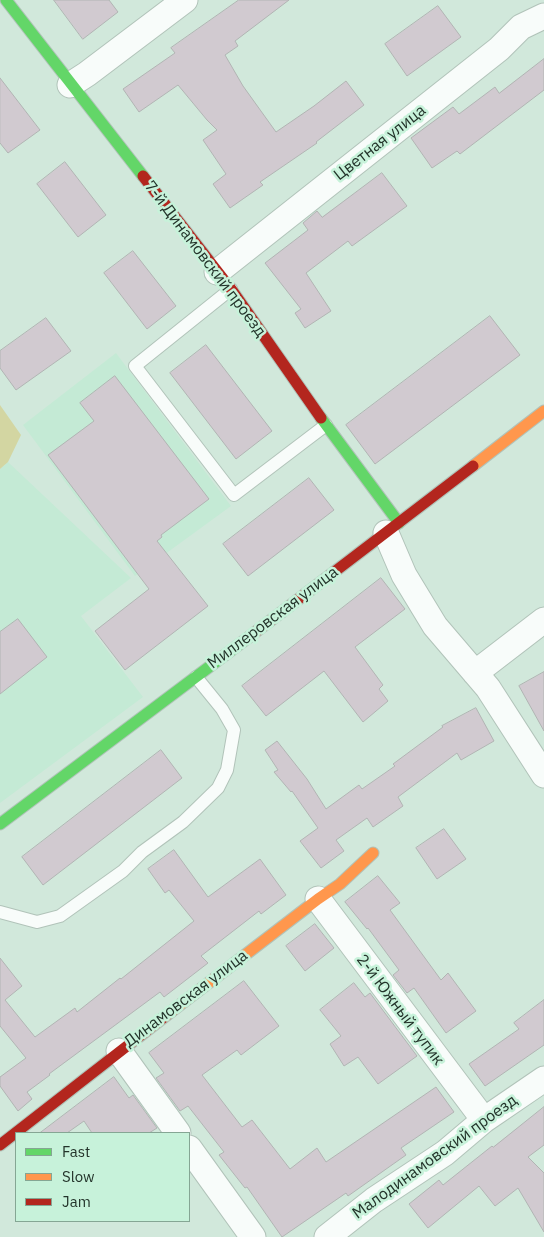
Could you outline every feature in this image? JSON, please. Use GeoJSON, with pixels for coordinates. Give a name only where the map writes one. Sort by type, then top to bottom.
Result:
{"type":"FeatureCollection","features":[{"type":"Feature","properties":{"kind":"street","name":"7-й Динамовский проезд"},"geometry":{"type":"LineString","coordinates":[[6,0],[70,85],[224,281],[326,425],[384,502],[404,575],[435,626],[488,688],[544,775]]}},
{"type":"Feature","properties":{"kind":"street"},"geometry":{"type":"LineString","coordinates":[[70,85],[185,0]]}},
{"type":"Feature","properties":{"kind":"street","name":"Цветная улица"},"geometry":{"type":"LineString","coordinates":[[224,281],[499,49],[521,28],[544,16]]}},
{"type":"Feature","properties":{"kind":"street","name":"Миллеровская улица"},"geometry":{"type":"LineString","coordinates":[[0,824],[392,528],[544,410]]}},
{"type":"Feature","properties":{"kind":"street"},"geometry":{"type":"LineString","coordinates":[[475,673],[544,620]]}},
{"type":"Feature","properties":{"kind":"street","name":"Динамовская улица"},"geometry":{"type":"LineString","coordinates":[[17,1132],[119,1050],[340,884],[373,854]]}},
{"type":"Feature","properties":{"kind":"street","name":"2-й Южный тупик"},"geometry":{"type":"LineString","coordinates":[[318,899],[484,1120]]}},
{"type":"Feature","properties":{"kind":"street"},"geometry":{"type":"LineString","coordinates":[[119,1050],[177,1132]]}},
{"type":"Feature","properties":{"kind":"street","name":"Малодинамовский проезд"},"geometry":{"type":"LineString","coordinates":[[327,1237],[374,1200],[445,1153],[484,1120],[544,1079]]}},
{"type":"Feature","properties":{"kind":"street","name":"Динамовская улица"},"geometry":{"type":"LineString","coordinates":[[0,1146],[15,1134]]}},
{"type":"Feature","properties":{"kind":"street"},"geometry":{"type":"LineString","coordinates":[[190,1149],[253,1237]]}},
{"type":"Feature","properties":{"kind":"lane"},"geometry":{"type":"LineString","coordinates":[[224,281],[135,366],[234,495],[326,425]]}},
{"type":"Feature","properties":{"kind":"lane"},"geometry":{"type":"LineString","coordinates":[[0,912],[36,922],[60,916],[123,871],[142,852],[183,822],[218,788],[227,770],[234,730],[222,709],[196,676]]}},
{"type":"Feature","properties":{"kind":"shaded area"},"geometry":{"type":"Polygon","coordinates":[[[116,353],[231,506],[135,576],[23,425],[116,353]]]}},
{"type":"Feature","properties":{"kind":"shaded area"},"geometry":{"type":"Polygon","coordinates":[[[0,405],[21,435],[8,462],[0,469],[0,405]]]}},
{"type":"Feature","properties":{"kind":"shaded area"},"geometry":{"type":"Polygon","coordinates":[[[8,462],[131,578],[81,616],[143,697],[0,803],[0,469],[8,462]]]}},
{"type":"Feature","properties":{"kind":"building"},"geometry":{"type":"Polygon","coordinates":[[[54,0],[109,0],[118,12],[83,39],[54,0]]]}},
{"type":"Feature","properties":{"kind":"building"},"geometry":{"type":"Polygon","coordinates":[[[239,0],[289,0],[235,41],[238,46],[225,55],[243,86],[276,132],[346,81],[364,105],[317,143],[260,182],[263,185],[230,208],[213,184],[226,174],[203,140],[217,130],[178,85],[139,112],[123,89],[175,53],[171,48],[239,0]]]}},
{"type":"Feature","properties":{"kind":"building"},"geometry":{"type":"Polygon","coordinates":[[[438,6],[461,37],[407,76],[385,44],[438,6]]]}},
{"type":"Feature","properties":{"kind":"building"},"geometry":{"type":"Polygon","coordinates":[[[544,59],[544,90],[460,154],[457,151],[432,168],[411,138],[453,107],[459,114],[495,87],[499,93],[544,59]]]}},
{"type":"Feature","properties":{"kind":"building"},"geometry":{"type":"Polygon","coordinates":[[[0,78],[40,130],[8,153],[0,143],[0,78]]]}},
{"type":"Feature","properties":{"kind":"building"},"geometry":{"type":"Polygon","coordinates":[[[65,162],[106,215],[78,237],[37,184],[65,162]]]}},
{"type":"Feature","properties":{"kind":"building"},"geometry":{"type":"Polygon","coordinates":[[[382,173],[407,206],[352,246],[348,241],[306,273],[331,311],[305,328],[295,313],[301,309],[265,263],[308,230],[303,223],[317,211],[322,217],[382,173]]]}},
{"type":"Feature","properties":{"kind":"building"},"geometry":{"type":"Polygon","coordinates":[[[133,251],[176,306],[147,329],[104,273],[133,251]]]}},
{"type":"Feature","properties":{"kind":"building"},"geometry":{"type":"Polygon","coordinates":[[[490,316],[520,355],[375,464],[346,425],[490,316]]]}},
{"type":"Feature","properties":{"kind":"building"},"geometry":{"type":"Polygon","coordinates":[[[46,318],[71,351],[16,390],[0,368],[0,351],[46,318]]]}},
{"type":"Feature","properties":{"kind":"building"},"geometry":{"type":"Polygon","coordinates":[[[206,345],[272,431],[236,459],[170,373],[206,345]]]}},
{"type":"Feature","properties":{"kind":"building"},"geometry":{"type":"Polygon","coordinates":[[[115,376],[209,499],[161,535],[162,537],[157,541],[208,606],[125,670],[95,631],[149,589],[48,455],[94,421],[80,403],[115,376]]]}},
{"type":"Feature","properties":{"kind":"building"},"geometry":{"type":"Polygon","coordinates":[[[309,478],[334,510],[248,576],[223,544],[309,478]]]}},
{"type":"Feature","properties":{"kind":"building"},"geometry":{"type":"Polygon","coordinates":[[[381,578],[405,609],[355,647],[383,685],[379,689],[388,701],[363,722],[324,671],[266,716],[242,686],[381,578]]]}},
{"type":"Feature","properties":{"kind":"building"},"geometry":{"type":"Polygon","coordinates":[[[18,619],[47,657],[0,694],[0,632],[18,619]]]}},
{"type":"Feature","properties":{"kind":"building"},"geometry":{"type":"Polygon","coordinates":[[[544,672],[544,731],[519,686],[544,672]]]}},
{"type":"Feature","properties":{"kind":"building"},"geometry":{"type":"Polygon","coordinates":[[[476,708],[494,741],[461,760],[457,753],[398,797],[403,806],[373,827],[367,818],[336,840],[344,851],[321,868],[300,841],[318,828],[292,791],[274,772],[278,770],[265,750],[277,741],[307,779],[326,809],[359,785],[362,789],[395,766],[393,764],[442,726],[476,708]]]}},
{"type":"Feature","properties":{"kind":"building"},"geometry":{"type":"Polygon","coordinates":[[[161,750],[182,778],[43,885],[22,857],[161,750]]]}},
{"type":"Feature","properties":{"kind":"building"},"geometry":{"type":"Polygon","coordinates":[[[444,829],[466,859],[437,879],[416,848],[444,829]]]}},
{"type":"Feature","properties":{"kind":"building"},"geometry":{"type":"Polygon","coordinates":[[[174,850],[208,897],[260,859],[286,895],[261,914],[259,911],[201,956],[208,963],[164,997],[160,992],[49,1074],[27,1092],[32,1099],[18,1111],[0,1086],[0,1077],[26,1058],[0,1026],[0,958],[22,986],[5,1000],[35,1037],[75,1008],[77,1012],[194,921],[169,890],[165,893],[148,869],[174,850]]]}},
{"type":"Feature","properties":{"kind":"building"},"geometry":{"type":"Polygon","coordinates":[[[378,876],[400,903],[390,910],[441,980],[448,973],[476,1011],[446,1033],[414,988],[407,993],[393,975],[399,970],[368,928],[345,902],[378,876]]]}},
{"type":"Feature","properties":{"kind":"building"},"geometry":{"type":"Polygon","coordinates":[[[315,924],[334,948],[305,971],[286,946],[315,924]]]}},
{"type":"Feature","properties":{"kind":"building"},"geometry":{"type":"Polygon","coordinates":[[[244,981],[279,1026],[241,1055],[237,1050],[202,1075],[242,1127],[252,1120],[290,1169],[317,1148],[326,1162],[436,1087],[454,1112],[401,1148],[406,1155],[348,1196],[346,1193],[282,1237],[247,1187],[245,1188],[219,1155],[224,1152],[188,1106],[180,1111],[156,1078],[164,1073],[149,1053],[244,981]]]}},
{"type":"Feature","properties":{"kind":"building"},"geometry":{"type":"Polygon","coordinates":[[[354,983],[365,997],[370,993],[417,1056],[378,1084],[358,1057],[344,1066],[330,1044],[341,1036],[320,1010],[354,983]]]}},
{"type":"Feature","properties":{"kind":"building"},"geometry":{"type":"Polygon","coordinates":[[[544,1000],[544,1045],[485,1086],[469,1064],[519,1029],[514,1023],[544,1000]]]}},
{"type":"Feature","properties":{"kind":"building"},"geometry":{"type":"Polygon","coordinates":[[[114,1077],[129,1098],[133,1095],[157,1128],[151,1132],[91,1132],[84,1121],[68,1132],[41,1132],[114,1077]]]}},
{"type":"Feature","properties":{"kind":"building"},"geometry":{"type":"Polygon","coordinates":[[[544,1107],[544,1145],[528,1157],[544,1173],[544,1232],[518,1188],[495,1206],[479,1186],[428,1228],[409,1204],[439,1180],[443,1185],[544,1107]]]}},
{"type":"Feature","properties":{"kind":"traffic: fast"},"geometry":{"type":"LineString","coordinates":[[6,0],[143,176]]}},
{"type":"Feature","properties":{"kind":"traffic: fast"},"geometry":{"type":"LineString","coordinates":[[321,418],[399,523]]}},
{"type":"Feature","properties":{"kind":"traffic: fast"},"geometry":{"type":"LineString","coordinates":[[0,824],[249,637]]}},
{"type":"Feature","properties":{"kind":"traffic: slow"},"geometry":{"type":"LineString","coordinates":[[473,466],[544,411]]}},
{"type":"Feature","properties":{"kind":"traffic: slow"},"geometry":{"type":"LineString","coordinates":[[172,1011],[340,884],[373,853]]}},
{"type":"Feature","properties":{"kind":"traffic: jam"},"geometry":{"type":"LineString","coordinates":[[143,176],[231,289],[321,418]]}},
{"type":"Feature","properties":{"kind":"traffic: jam"},"geometry":{"type":"LineString","coordinates":[[249,637],[473,466]]}},
{"type":"Feature","properties":{"kind":"traffic: jam"},"geometry":{"type":"LineString","coordinates":[[17,1132],[172,1011]]}},
{"type":"Feature","properties":{"kind":"traffic: jam"},"geometry":{"type":"LineString","coordinates":[[0,1145],[15,1133]]}}]}
